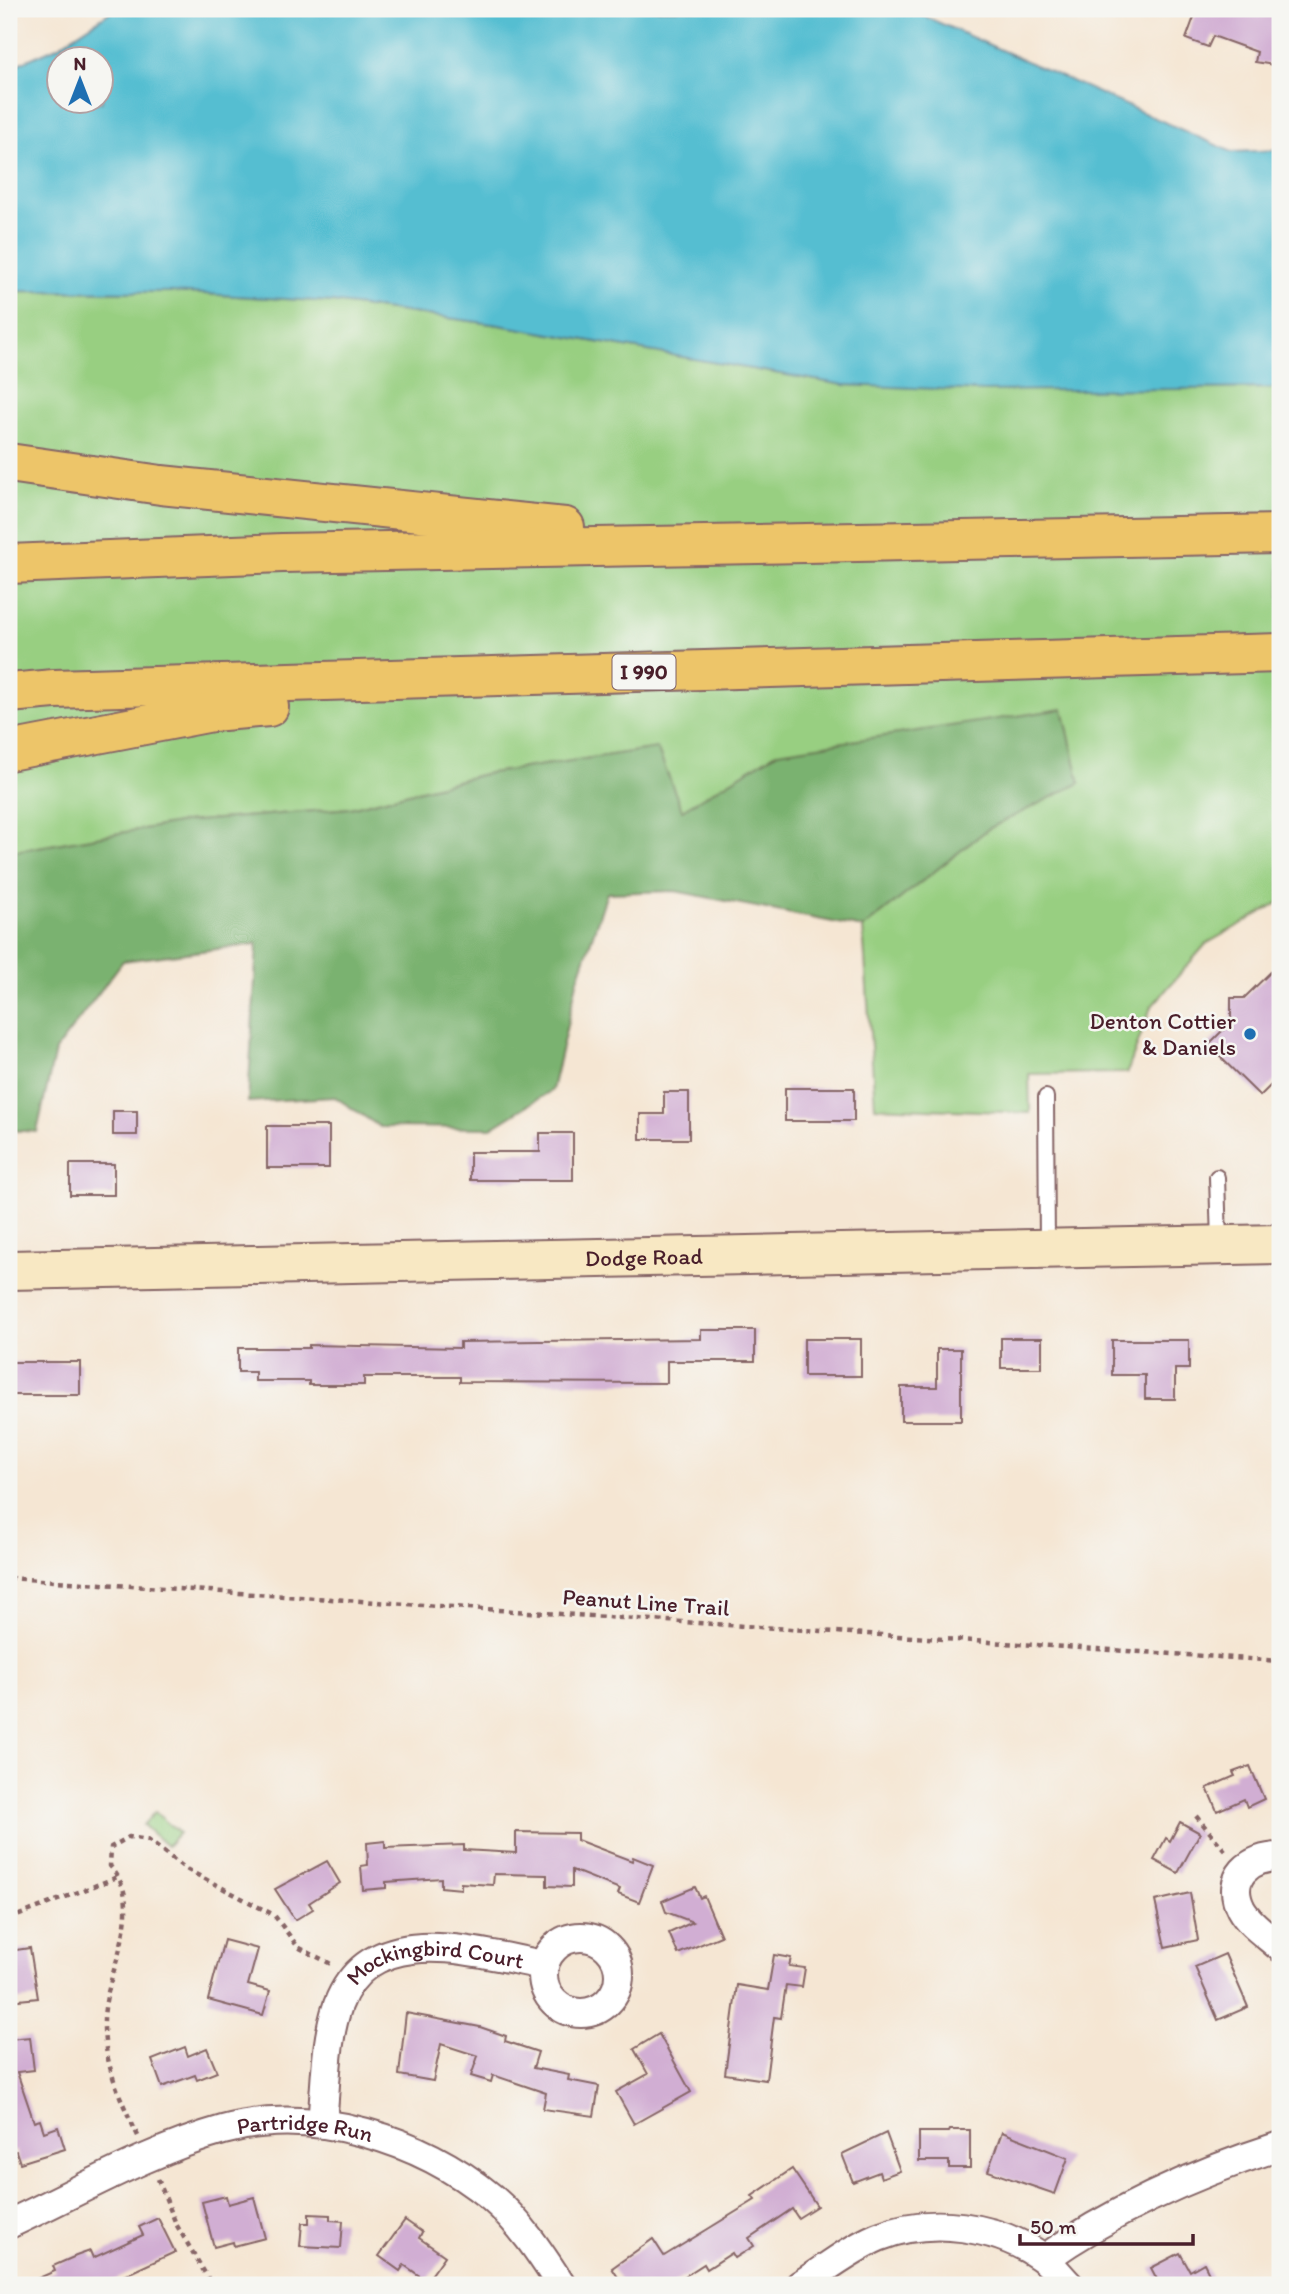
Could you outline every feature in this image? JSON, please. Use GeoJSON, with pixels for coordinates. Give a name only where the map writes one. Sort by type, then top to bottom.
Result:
{"type":"FeatureCollection","features":[{"type":"Feature","properties":{"kind":"highway"},"geometry":{"type":"LineString","coordinates":[[9,463],[161,485],[717,544]]}},
{"type":"Feature","properties":{"kind":"highway"},"geometry":{"type":"LineString","coordinates":[[9,564],[268,554],[1280,534]]}},
{"type":"Feature","properties":{"kind":"highway","name":"I 990"},"geometry":{"type":"LineString","coordinates":[[9,693],[54,689],[1280,653]]}},
{"type":"Feature","properties":{"kind":"highway"},"geometry":{"type":"LineString","coordinates":[[9,751],[212,712],[327,701],[482,694],[601,674]]}},
{"type":"Feature","properties":{"kind":"street","name":"Dodge Road"},"geometry":{"type":"LineString","coordinates":[[9,1270],[1280,1244]]}},
{"type":"Feature","properties":{"kind":"street"},"geometry":{"type":"LineString","coordinates":[[1280,1857],[1263,1857],[1242,1871],[1237,1879],[1236,1894],[1242,1910],[1280,1948]]}},
{"type":"Feature","properties":{"kind":"street","name":"Mockingbird Court"},"geometry":{"type":"LineString","coordinates":[[322,2123],[334,2023],[350,1983],[379,1957],[400,1949],[425,1946],[544,1965]]}},
{"type":"Feature","properties":{"kind":"street","name":"Partridge Run"},"geometry":{"type":"LineString","coordinates":[[9,2224],[149,2158],[225,2129],[268,2124],[322,2123],[396,2144],[454,2171],[493,2199],[522,2228],[561,2285]]}},
{"type":"Feature","properties":{"kind":"street"},"geometry":{"type":"LineString","coordinates":[[1044,2259],[1079,2235],[1151,2196],[1203,2173],[1280,2146]]}},
{"type":"Feature","properties":{"kind":"street"},"geometry":{"type":"LineString","coordinates":[[800,2285],[877,2238],[930,2226],[982,2231],[1015,2242],[1044,2259],[1069,2285]]}},
{"type":"Feature","properties":{"kind":"lane"},"geometry":{"type":"LineString","coordinates":[[1046,1097],[1047,1249]]}},
{"type":"Feature","properties":{"kind":"lane"},"geometry":{"type":"LineString","coordinates":[[1217,1177],[1219,1245]]}},
{"type":"Feature","properties":{"kind":"path","name":"Peanut Line Trail"},"geometry":{"type":"LineString","coordinates":[[9,1578],[1280,1661]]}},
{"type":"Feature","properties":{"kind":"path"},"geometry":{"type":"LineString","coordinates":[[1196,1816],[1242,1871]]}},
{"type":"Feature","properties":{"kind":"path"},"geometry":{"type":"LineString","coordinates":[[212,2285],[176,2224],[149,2158],[113,2085],[104,2019],[127,1919],[120,1876],[110,1866],[111,1847],[129,1837],[148,1840],[186,1869],[274,1915],[298,1947],[339,1968],[350,1983]]}},
{"type":"Feature","properties":{"kind":"path"},"geometry":{"type":"LineString","coordinates":[[9,1919],[120,1876]]}},
{"type":"Feature","properties":{"kind":"green space"},"geometry":{"type":"Polygon","coordinates":[[[9,291],[173,292],[332,302],[499,325],[844,385],[1008,390],[1280,388],[1280,902],[1206,944],[1151,1007],[1127,1073],[1029,1074],[1030,1113],[875,1107],[863,928],[988,829],[1079,783],[778,752],[682,811],[657,748],[484,774],[350,808],[184,822],[9,852],[9,291]]]}},
{"type":"Feature","properties":{"kind":"green space"},"geometry":{"type":"Polygon","coordinates":[[[1063,709],[1080,783],[988,829],[863,928],[675,891],[607,893],[577,982],[552,1090],[491,1128],[380,1127],[335,1097],[248,1102],[257,944],[123,961],[55,1051],[37,1132],[9,1130],[9,852],[184,822],[350,808],[484,774],[657,748],[682,810],[778,752],[1063,709]]]}},
{"type":"Feature","properties":{"kind":"green space"},"geometry":{"type":"Polygon","coordinates":[[[155,1812],[179,1833],[167,1846],[143,1825],[155,1812]]]}},
{"type":"Feature","properties":{"kind":"water"},"geometry":{"type":"Polygon","coordinates":[[[115,9],[908,9],[1232,152],[1280,150],[1280,388],[984,391],[844,385],[499,325],[332,302],[172,292],[9,291],[9,68],[46,52],[46,116],[116,116],[116,46],[59,46],[115,9]]]}},
{"type":"Feature","properties":{"kind":"building"},"geometry":{"type":"Polygon","coordinates":[[[1197,9],[1280,9],[1280,66],[1255,62],[1257,52],[1213,36],[1208,47],[1186,39],[1197,9]]]}},
{"type":"Feature","properties":{"kind":"building","name":"Denton Cottier & Daniels"},"geometry":{"type":"Polygon","coordinates":[[[1280,963],[1280,1076],[1260,1096],[1208,1045],[1231,1022],[1231,998],[1244,998],[1280,963]]]}},
{"type":"Feature","properties":{"kind":"building"},"geometry":{"type":"Polygon","coordinates":[[[785,1088],[854,1088],[854,1121],[785,1121],[785,1088]]]}},
{"type":"Feature","properties":{"kind":"building"},"geometry":{"type":"Polygon","coordinates":[[[664,1092],[689,1092],[689,1139],[640,1139],[640,1114],[664,1114],[664,1092]]]}},
{"type":"Feature","properties":{"kind":"building"},"geometry":{"type":"Polygon","coordinates":[[[113,1111],[137,1111],[137,1135],[113,1135],[113,1111]]]}},
{"type":"Feature","properties":{"kind":"building"},"geometry":{"type":"Polygon","coordinates":[[[267,1126],[329,1126],[329,1168],[267,1168],[267,1126]]]}},
{"type":"Feature","properties":{"kind":"building"},"geometry":{"type":"Polygon","coordinates":[[[540,1133],[573,1133],[573,1180],[470,1180],[470,1152],[540,1152],[540,1133]]]}},
{"type":"Feature","properties":{"kind":"building"},"geometry":{"type":"Polygon","coordinates":[[[70,1164],[114,1164],[114,1195],[70,1195],[70,1164]]]}},
{"type":"Feature","properties":{"kind":"building"},"geometry":{"type":"Polygon","coordinates":[[[701,1330],[755,1330],[755,1361],[667,1361],[667,1383],[460,1382],[460,1377],[364,1377],[364,1385],[309,1385],[309,1381],[255,1381],[255,1372],[238,1372],[238,1348],[309,1348],[309,1345],[460,1348],[460,1342],[701,1339],[701,1330]]]}},
{"type":"Feature","properties":{"kind":"building"},"geometry":{"type":"Polygon","coordinates":[[[1001,1338],[1042,1338],[1042,1368],[1001,1368],[1001,1338]]]}},
{"type":"Feature","properties":{"kind":"building"},"geometry":{"type":"Polygon","coordinates":[[[804,1339],[861,1339],[861,1376],[804,1376],[804,1339]]]}},
{"type":"Feature","properties":{"kind":"building"},"geometry":{"type":"Polygon","coordinates":[[[1112,1340],[1189,1340],[1189,1369],[1175,1369],[1175,1399],[1145,1399],[1145,1375],[1112,1375],[1112,1340]]]}},
{"type":"Feature","properties":{"kind":"building"},"geometry":{"type":"Polygon","coordinates":[[[937,1349],[961,1349],[961,1421],[901,1421],[901,1387],[937,1387],[937,1349]]]}},
{"type":"Feature","properties":{"kind":"building"},"geometry":{"type":"Polygon","coordinates":[[[9,1362],[80,1362],[80,1395],[9,1395],[9,1362]]]}},
{"type":"Feature","properties":{"kind":"building"},"geometry":{"type":"Polygon","coordinates":[[[1250,1766],[1264,1799],[1247,1807],[1244,1799],[1217,1811],[1207,1788],[1235,1776],[1233,1772],[1250,1766]]]}},
{"type":"Feature","properties":{"kind":"building"},"geometry":{"type":"Polygon","coordinates":[[[1180,1822],[1200,1833],[1178,1873],[1154,1860],[1166,1838],[1170,1841],[1180,1822]]]}},
{"type":"Feature","properties":{"kind":"building"},"geometry":{"type":"Polygon","coordinates":[[[516,1832],[577,1833],[577,1840],[632,1861],[633,1857],[653,1865],[639,1902],[618,1894],[620,1889],[572,1870],[572,1887],[547,1886],[547,1875],[494,1874],[493,1885],[461,1883],[461,1889],[441,1887],[441,1878],[386,1882],[386,1888],[363,1890],[361,1866],[368,1865],[367,1843],[385,1841],[385,1848],[464,1845],[464,1850],[516,1853],[516,1832]]]}},
{"type":"Feature","properties":{"kind":"building"},"geometry":{"type":"Polygon","coordinates":[[[327,1861],[340,1883],[309,1903],[313,1909],[295,1920],[275,1889],[327,1861]]]}},
{"type":"Feature","properties":{"kind":"building"},"geometry":{"type":"Polygon","coordinates":[[[695,1887],[700,1898],[704,1896],[721,1936],[678,1954],[669,1933],[693,1922],[666,1912],[662,1901],[695,1887]]]}},
{"type":"Feature","properties":{"kind":"building"},"geometry":{"type":"Polygon","coordinates":[[[1190,1893],[1198,1940],[1165,1947],[1155,1901],[1190,1893]]]}},
{"type":"Feature","properties":{"kind":"building"},"geometry":{"type":"Polygon","coordinates":[[[224,1940],[258,1949],[248,1985],[270,1991],[263,2015],[208,2000],[224,1940]]]}},
{"type":"Feature","properties":{"kind":"building"},"geometry":{"type":"Polygon","coordinates":[[[30,1948],[38,1998],[9,2001],[9,1951],[30,1948]]]}},
{"type":"Feature","properties":{"kind":"building"},"geometry":{"type":"Polygon","coordinates":[[[1225,1954],[1248,2007],[1218,2020],[1195,1967],[1225,1954]]]}},
{"type":"Feature","properties":{"kind":"building"},"geometry":{"type":"Polygon","coordinates":[[[774,1955],[791,1958],[789,1966],[805,1968],[802,1987],[786,1985],[781,2018],[774,2017],[766,2080],[725,2074],[737,1985],[768,1990],[774,1955]]]}},
{"type":"Feature","properties":{"kind":"building"},"geometry":{"type":"Polygon","coordinates":[[[406,2013],[480,2027],[506,2036],[505,2041],[538,2052],[533,2068],[569,2075],[568,2080],[599,2086],[594,2116],[543,2109],[546,2093],[493,2075],[491,2082],[471,2076],[478,2056],[441,2044],[433,2081],[399,2075],[406,2013]]]}},
{"type":"Feature","properties":{"kind":"building"},"geometry":{"type":"Polygon","coordinates":[[[659,2034],[691,2092],[634,2124],[616,2092],[648,2074],[634,2049],[659,2034]]]}},
{"type":"Feature","properties":{"kind":"building"},"geometry":{"type":"Polygon","coordinates":[[[30,2037],[34,2070],[17,2072],[34,2122],[40,2120],[44,2132],[58,2127],[65,2149],[20,2163],[16,2151],[9,2152],[9,2039],[30,2037]]]}},
{"type":"Feature","properties":{"kind":"building"},"geometry":{"type":"Polygon","coordinates":[[[185,2047],[188,2056],[207,2048],[217,2072],[197,2080],[195,2075],[162,2087],[152,2060],[185,2047]]]}},
{"type":"Feature","properties":{"kind":"building"},"geometry":{"type":"Polygon","coordinates":[[[970,2130],[970,2168],[949,2168],[949,2161],[919,2161],[919,2132],[970,2130]]]}},
{"type":"Feature","properties":{"kind":"building"},"geometry":{"type":"Polygon","coordinates":[[[1002,2132],[1068,2158],[1055,2194],[988,2171],[1002,2132]]]}},
{"type":"Feature","properties":{"kind":"building"},"geometry":{"type":"Polygon","coordinates":[[[886,2133],[900,2171],[881,2178],[879,2172],[853,2182],[842,2154],[886,2133]]]}},
{"type":"Feature","properties":{"kind":"building"},"geometry":{"type":"Polygon","coordinates":[[[792,2169],[817,2206],[798,2218],[792,2209],[749,2238],[754,2246],[735,2258],[732,2253],[707,2269],[704,2264],[671,2285],[623,2285],[612,2268],[653,2239],[664,2256],[755,2200],[752,2196],[792,2169]]]}},
{"type":"Feature","properties":{"kind":"building"},"geometry":{"type":"Polygon","coordinates":[[[226,2196],[228,2204],[254,2197],[265,2238],[234,2246],[233,2242],[214,2247],[202,2202],[226,2196]]]}},
{"type":"Feature","properties":{"kind":"building"},"geometry":{"type":"Polygon","coordinates":[[[309,2214],[330,2215],[330,2220],[343,2221],[341,2248],[300,2246],[302,2223],[309,2223],[309,2214]]]}},
{"type":"Feature","properties":{"kind":"building"},"geometry":{"type":"Polygon","coordinates":[[[158,2218],[175,2252],[104,2285],[23,2285],[55,2271],[53,2266],[76,2256],[90,2251],[93,2258],[143,2235],[139,2227],[158,2218]]]}},
{"type":"Feature","properties":{"kind":"building"},"geometry":{"type":"Polygon","coordinates":[[[405,2220],[422,2232],[419,2238],[445,2256],[427,2281],[404,2265],[400,2271],[379,2256],[405,2220]]]}},
{"type":"Feature","properties":{"kind":"building"},"geometry":{"type":"Polygon","coordinates":[[[1180,2253],[1190,2271],[1204,2263],[1212,2279],[1200,2285],[1160,2285],[1151,2268],[1180,2253]]]}},
{"type":"Feature","properties":{"kind":"place","name":"Denton Cottier & Daniels"},"geometry":{"type":"Point","coordinates":[1250,1034]}}]}
